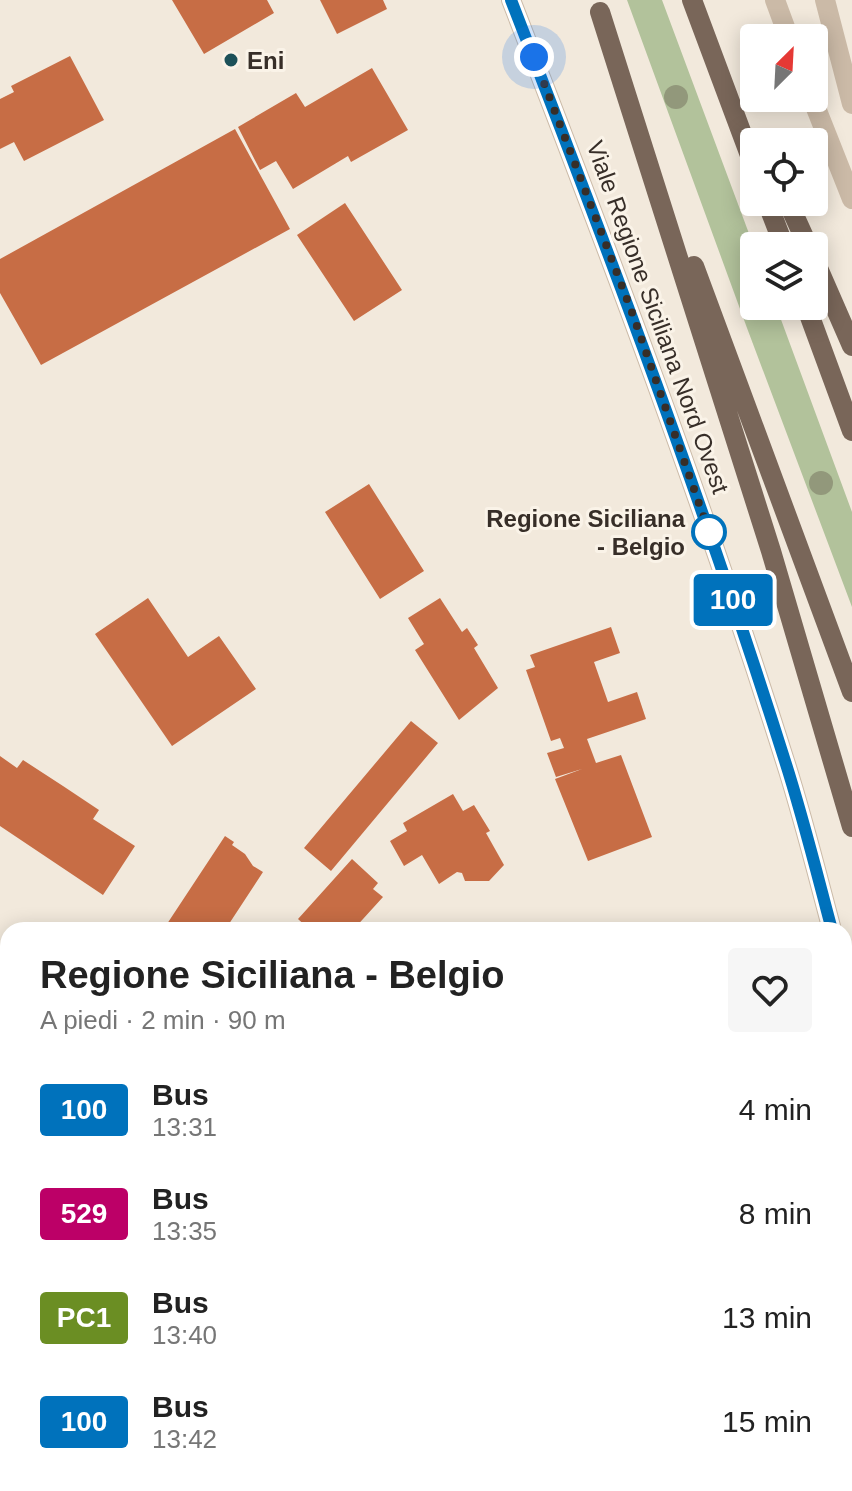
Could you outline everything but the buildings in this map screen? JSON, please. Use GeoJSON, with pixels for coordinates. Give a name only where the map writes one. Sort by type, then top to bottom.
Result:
{"type":"FeatureCollection","features":[{"type":"Feature","properties":{"kind":"main road"},"geometry":{"type":"LineString","coordinates":[[693,0],[753,128]]}},
{"type":"Feature","properties":{"kind":"main road"},"geometry":{"type":"LineString","coordinates":[[693,0],[740,128]]}},
{"type":"Feature","properties":{"kind":"main road"},"geometry":{"type":"LineString","coordinates":[[598,6],[852,692]]}},
{"type":"Feature","properties":{"kind":"main road"},"geometry":{"type":"LineString","coordinates":[[598,6],[771,551],[852,827]]}},
{"type":"Feature","properties":{"kind":"main road"},"geometry":{"type":"LineString","coordinates":[[828,291],[852,346]]}},
{"type":"Feature","properties":{"kind":"main road"},"geometry":{"type":"LineString","coordinates":[[811,320],[852,431]]}},
{"type":"Feature","properties":{"kind":"street","name":"Viale Regione Siciliana Nord Ovest"},"geometry":{"type":"LineString","coordinates":[[511,0],[633,315],[727,583],[786,765],[830,922]]}},
{"type":"Feature","properties":{"kind":"street"},"geometry":{"type":"LineString","coordinates":[[775,0],[784,24]]}},
{"type":"Feature","properties":{"kind":"street"},"geometry":{"type":"LineString","coordinates":[[825,0],[852,104]]}},
{"type":"Feature","properties":{"kind":"street"},"geometry":{"type":"LineString","coordinates":[[818,112],[852,199]]}},
{"type":"Feature","properties":{"kind":"green space"},"geometry":{"type":"Polygon","coordinates":[[[627,0],[662,0],[748,232],[740,232],[740,309],[627,0]]]}},
{"type":"Feature","properties":{"kind":"green space"},"geometry":{"type":"Polygon","coordinates":[[[744,320],[781,320],[852,512],[852,607],[744,320]]]}},
{"type":"Feature","properties":{"kind":"bus line","name":"100"},"geometry":{"type":"LineString","coordinates":[[511,0],[633,315],[727,583],[786,765],[830,922]]}},
{"type":"Feature","properties":{"kind":"place","name":"Eni"},"geometry":{"type":"Point","coordinates":[231,60]}},
{"type":"Feature","properties":{"kind":"place","name":"Regione Siciliana - Belgio"},"geometry":{"type":"Point","coordinates":[709,532]}},
{"type":"Feature","properties":{"kind":"route"},"geometry":{"type":"LineString","coordinates":[[534,57],[633,315],[709,532]]}}]}
